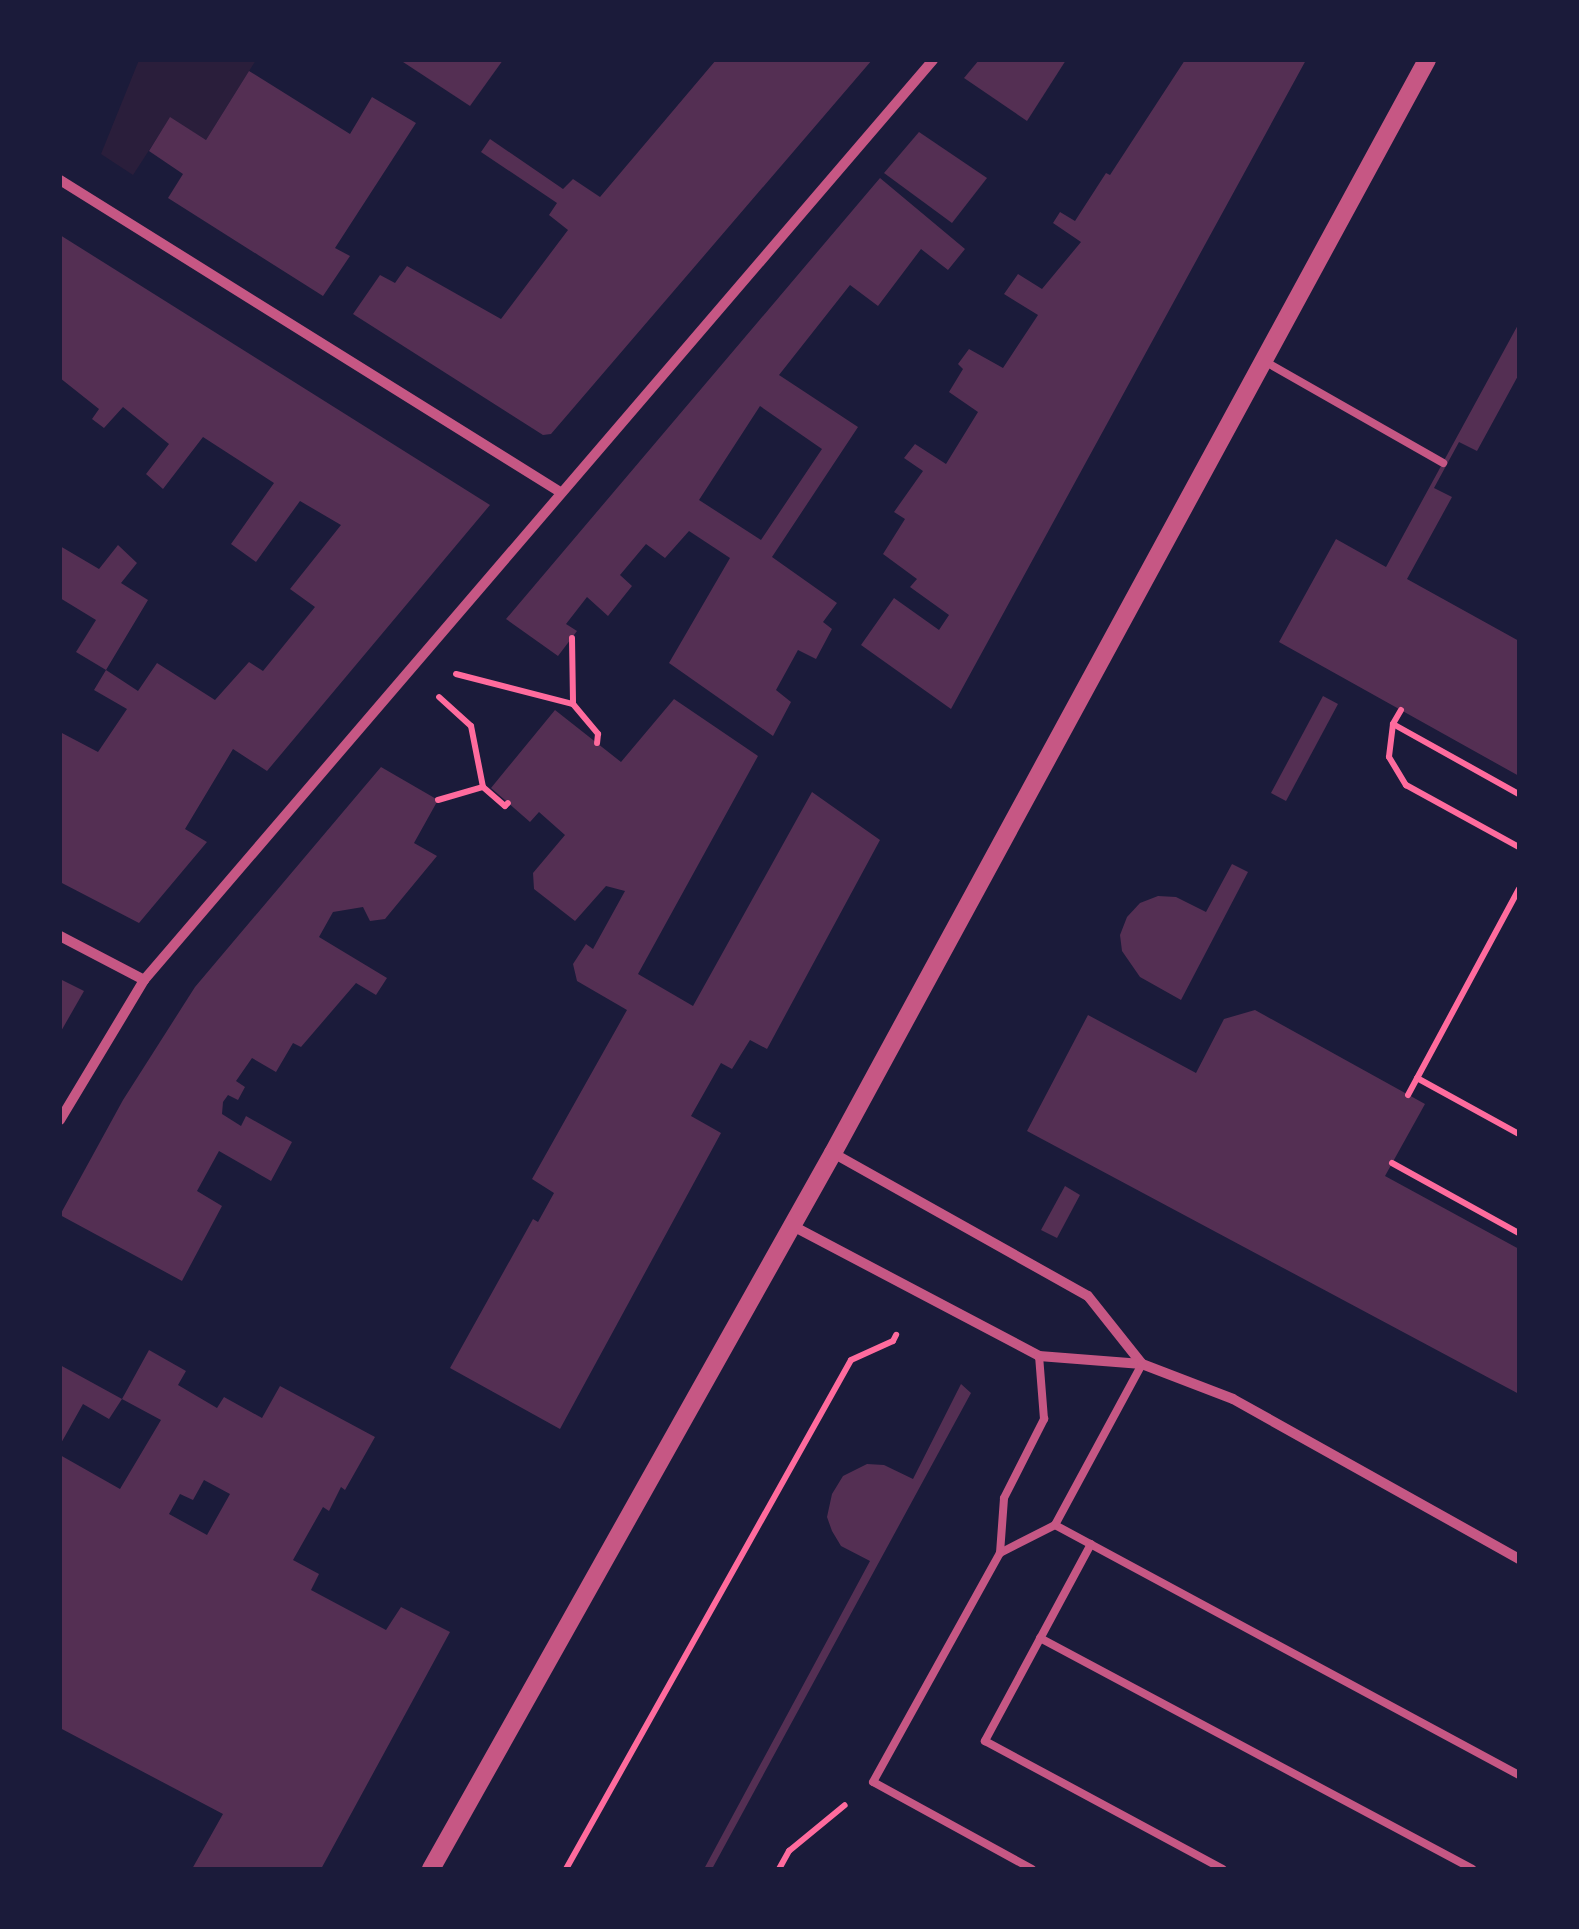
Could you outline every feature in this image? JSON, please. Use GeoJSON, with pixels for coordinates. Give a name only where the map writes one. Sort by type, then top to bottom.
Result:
{"type":"FeatureCollection","features":[{"type":"Feature","properties":{"kind":"street"},"geometry":{"type":"LineString","coordinates":[[60,1120],[144,980],[933,60]]}},
{"type":"Feature","properties":{"kind":"street"},"geometry":{"type":"LineString","coordinates":[[431,1869],[832,1153],[1427,60]]}},
{"type":"Feature","properties":{"kind":"street"},"geometry":{"type":"LineString","coordinates":[[60,180],[560,492]]}},
{"type":"Feature","properties":{"kind":"street"},"geometry":{"type":"LineString","coordinates":[[60,936],[144,980]]}},
{"type":"Feature","properties":{"kind":"street"},"geometry":{"type":"LineString","coordinates":[[832,1153],[1088,1296],[1142,1364]]}},
{"type":"Feature","properties":{"kind":"street"},"geometry":{"type":"LineString","coordinates":[[792,1225],[1039,1356],[1142,1364],[1233,1399],[1519,1559]]}},
{"type":"Feature","properties":{"kind":"lane"},"geometry":{"type":"LineString","coordinates":[[1262,360],[1443,462]]}},
{"type":"Feature","properties":{"kind":"lane"},"geometry":{"type":"LineString","coordinates":[[1032,1869],[873,1782],[1000,1553],[1004,1498],[1044,1419],[1039,1356]]}},
{"type":"Feature","properties":{"kind":"lane"},"geometry":{"type":"LineString","coordinates":[[1000,1553],[1055,1525],[1142,1364]]}},
{"type":"Feature","properties":{"kind":"lane"},"geometry":{"type":"LineString","coordinates":[[1055,1525],[1519,1775]]}},
{"type":"Feature","properties":{"kind":"lane"},"geometry":{"type":"LineString","coordinates":[[1092,1544],[985,1741],[1224,1869]]}},
{"type":"Feature","properties":{"kind":"lane"},"geometry":{"type":"LineString","coordinates":[[1040,1638],[1472,1869]]}},
{"type":"Feature","properties":{"kind":"path"},"geometry":{"type":"LineString","coordinates":[[572,638],[573,704]]}},
{"type":"Feature","properties":{"kind":"path"},"geometry":{"type":"LineString","coordinates":[[426,650],[458,676],[573,704],[598,734],[596,743]]}},
{"type":"Feature","properties":{"kind":"path"},"geometry":{"type":"LineString","coordinates":[[408,670],[472,726],[483,787],[505,806],[508,803]]}},
{"type":"Feature","properties":{"kind":"path"},"geometry":{"type":"LineString","coordinates":[[1401,710],[1393,724],[1389,757],[1406,785],[1519,846]]}},
{"type":"Feature","properties":{"kind":"path"},"geometry":{"type":"LineString","coordinates":[[1393,724],[1519,794]]}},
{"type":"Feature","properties":{"kind":"path"},"geometry":{"type":"LineString","coordinates":[[438,800],[483,787]]}},
{"type":"Feature","properties":{"kind":"path"},"geometry":{"type":"LineString","coordinates":[[1408,1095],[1519,888]]}},
{"type":"Feature","properties":{"kind":"path"},"geometry":{"type":"LineString","coordinates":[[1417,1078],[1519,1134]]}},
{"type":"Feature","properties":{"kind":"path"},"geometry":{"type":"LineString","coordinates":[[1392,1163],[1519,1233]]}},
{"type":"Feature","properties":{"kind":"path"},"geometry":{"type":"LineString","coordinates":[[566,1869],[851,1360],[893,1341],[896,1335]]}},
{"type":"Feature","properties":{"kind":"path"},"geometry":{"type":"LineString","coordinates":[[779,1869],[789,1851],[873,1782]]}},
{"type":"Feature","properties":{"kind":"shaded area"},"geometry":{"type":"Polygon","coordinates":[[[139,60],[256,60],[206,140],[170,118],[133,175],[101,154],[139,60]]]}},
{"type":"Feature","properties":{"kind":"building"},"geometry":{"type":"Polygon","coordinates":[[[400,60],[503,60],[470,106],[400,60]]]}},
{"type":"Feature","properties":{"kind":"building"},"geometry":{"type":"Polygon","coordinates":[[[716,60],[872,60],[551,434],[543,435],[353,314],[380,275],[395,283],[407,266],[501,319],[568,230],[549,215],[557,203],[481,152],[490,139],[563,189],[573,179],[600,197],[716,60]]]}},
{"type":"Feature","properties":{"kind":"building"},"geometry":{"type":"Polygon","coordinates":[[[979,60],[1066,60],[1027,121],[964,78],[979,60]]]}},
{"type":"Feature","properties":{"kind":"building"},"geometry":{"type":"Polygon","coordinates":[[[1185,60],[1306,60],[951,709],[861,645],[894,598],[939,630],[949,615],[910,587],[917,579],[883,554],[905,519],[894,512],[923,471],[904,458],[915,444],[946,464],[978,412],[949,392],[963,369],[958,364],[969,349],[1003,368],[1038,315],[1004,294],[1018,274],[1042,289],[1081,242],[1053,223],[1060,212],[1075,221],[1185,60]]]}},
{"type":"Feature","properties":{"kind":"building"},"geometry":{"type":"Polygon","coordinates":[[[249,71],[350,134],[372,97],[416,123],[335,248],[350,256],[323,296],[168,198],[183,174],[149,151],[170,117],[206,140],[249,71]]]}},
{"type":"Feature","properties":{"kind":"building"},"geometry":{"type":"Polygon","coordinates":[[[919,132],[987,178],[952,223],[884,173],[919,132]]]}},
{"type":"Feature","properties":{"kind":"building"},"geometry":{"type":"Polygon","coordinates":[[[880,178],[965,249],[948,270],[921,249],[878,306],[850,285],[779,375],[858,427],[772,557],[837,603],[823,622],[832,629],[816,659],[798,650],[776,690],[791,702],[773,736],[669,663],[730,558],[689,531],[665,558],[646,544],[620,575],[632,586],[608,616],[587,597],[566,624],[577,631],[558,656],[506,619],[880,178]],[[760,406],[699,500],[761,540],[822,449],[760,406]]]}},
{"type":"Feature","properties":{"kind":"building"},"geometry":{"type":"Polygon","coordinates":[[[60,235],[490,505],[267,771],[233,749],[185,829],[207,842],[139,923],[60,882],[60,732],[98,752],[127,709],[94,690],[106,670],[138,691],[157,663],[215,700],[249,662],[263,671],[315,607],[290,589],[341,525],[300,501],[256,562],[231,544],[274,483],[203,437],[163,489],[146,474],[169,444],[123,407],[104,428],[92,419],[99,409],[60,378],[60,235]]]}},
{"type":"Feature","properties":{"kind":"building"},"geometry":{"type":"Polygon","coordinates":[[[1519,323],[1519,374],[1477,451],[1459,442],[1434,488],[1452,497],[1407,579],[1519,641],[1519,776],[1279,642],[1336,539],[1386,567],[1519,323]]]}},
{"type":"Feature","properties":{"kind":"building"},"geometry":{"type":"Polygon","coordinates":[[[118,545],[137,563],[121,583],[148,600],[106,670],[76,652],[96,620],[60,598],[60,546],[99,569],[118,545]]]}},
{"type":"Feature","properties":{"kind":"building"},"geometry":{"type":"Polygon","coordinates":[[[1323,696],[1338,704],[1286,801],[1271,793],[1323,696]]]}},
{"type":"Feature","properties":{"kind":"building"},"geometry":{"type":"Polygon","coordinates":[[[674,699],[758,756],[638,974],[693,1006],[812,792],[880,840],[767,1049],[750,1040],[732,1069],[721,1063],[691,1116],[721,1133],[560,1429],[450,1368],[533,1219],[538,1222],[554,1193],[532,1179],[627,1010],[577,981],[573,964],[586,944],[593,949],[625,891],[606,886],[575,921],[534,889],[533,873],[565,835],[539,812],[530,822],[491,788],[555,710],[621,762],[674,699]]]}},
{"type":"Feature","properties":{"kind":"building"},"geometry":{"type":"Polygon","coordinates":[[[381,767],[438,800],[414,843],[437,856],[385,919],[370,921],[363,907],[333,912],[319,937],[387,978],[376,995],[356,983],[301,1047],[293,1043],[276,1072],[252,1058],[236,1081],[245,1087],[238,1100],[228,1095],[222,1114],[241,1126],[246,1116],[292,1142],[271,1181],[219,1151],[197,1191],[222,1206],[182,1281],[60,1215],[123,1100],[195,987],[381,767]]]}},
{"type":"Feature","properties":{"kind":"building"},"geometry":{"type":"Polygon","coordinates":[[[1232,864],[1248,872],[1181,1000],[1140,977],[1122,951],[1120,935],[1127,917],[1140,903],[1158,896],[1176,897],[1206,912],[1232,864]]]}},
{"type":"Feature","properties":{"kind":"building"},"geometry":{"type":"Polygon","coordinates":[[[60,979],[84,991],[60,1033],[60,979]]]}},
{"type":"Feature","properties":{"kind":"building"},"geometry":{"type":"Polygon","coordinates":[[[1255,1010],[1425,1104],[1385,1176],[1519,1249],[1519,1394],[1027,1131],[1088,1015],[1196,1073],[1224,1019],[1255,1010]]]}},
{"type":"Feature","properties":{"kind":"building"},"geometry":{"type":"Polygon","coordinates":[[[1065,1186],[1080,1195],[1057,1238],[1041,1230],[1065,1186]]]}},
{"type":"Feature","properties":{"kind":"building"},"geometry":{"type":"Polygon","coordinates":[[[149,1350],[186,1371],[178,1385],[217,1408],[224,1397],[262,1418],[280,1386],[375,1437],[345,1490],[341,1487],[329,1511],[323,1507],[293,1560],[319,1574],[311,1590],[386,1630],[401,1607],[450,1632],[321,1869],[192,1869],[223,1814],[60,1728],[60,1455],[120,1489],[161,1420],[122,1399],[149,1350]],[[204,1480],[193,1500],[180,1494],[169,1514],[207,1535],[230,1494],[204,1480]]]}},
{"type":"Feature","properties":{"kind":"building"},"geometry":{"type":"Polygon","coordinates":[[[60,1365],[122,1399],[109,1419],[83,1404],[60,1445],[60,1365]]]}},
{"type":"Feature","properties":{"kind":"building"},"geometry":{"type":"Polygon","coordinates":[[[961,1384],[971,1393],[712,1869],[704,1869],[870,1561],[841,1546],[832,1531],[827,1517],[832,1494],[843,1476],[867,1464],[884,1465],[913,1479],[961,1384]]]}}]}
